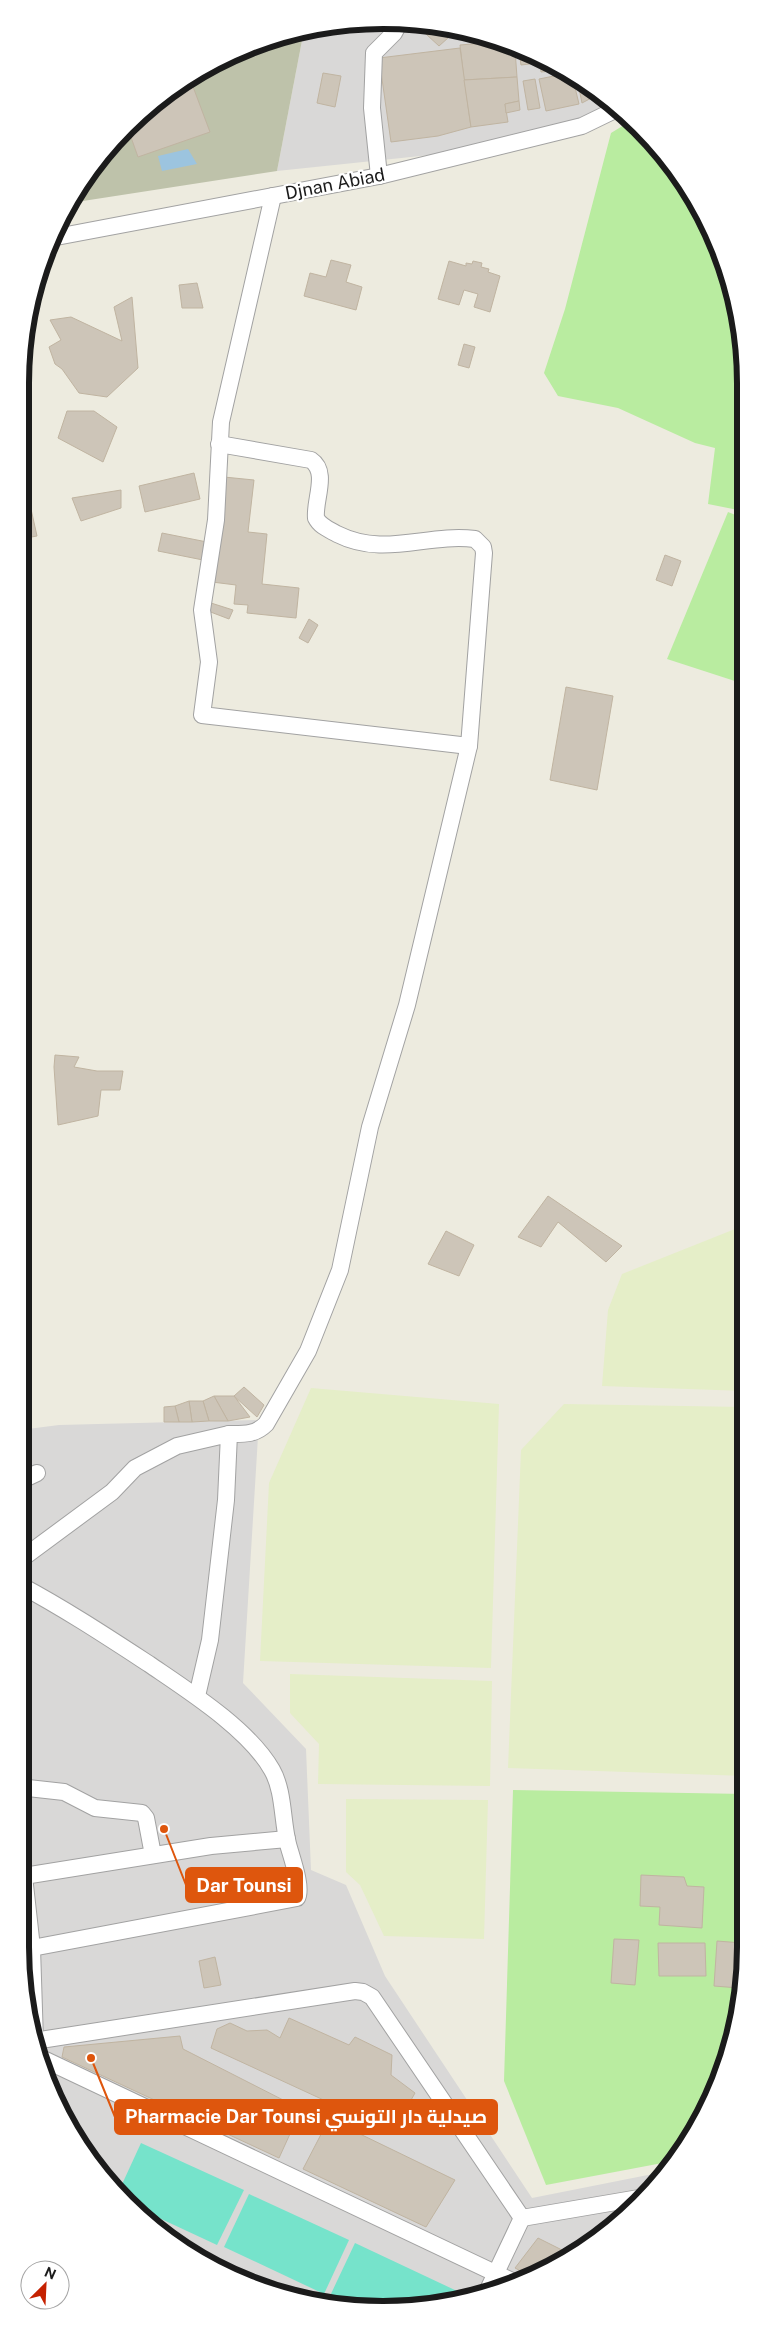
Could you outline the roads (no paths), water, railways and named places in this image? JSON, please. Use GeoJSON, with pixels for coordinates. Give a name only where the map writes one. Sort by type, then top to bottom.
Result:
{"type":"FeatureCollection","features":[{"type":"Feature","properties":{"kind":"street"},"geometry":{"type":"LineString","coordinates":[[379,176],[372,108],[374,53],[396,30]]}},
{"type":"Feature","properties":{"kind":"street","name":"Djnan Abiad"},"geometry":{"type":"LineString","coordinates":[[61,236],[379,176],[566,130],[602,118],[611,112]]}},
{"type":"Feature","properties":{"kind":"street"},"geometry":{"type":"LineString","coordinates":[[273,196],[221,422],[216,520],[202,610],[209,662],[202,715],[469,746]]}},
{"type":"Feature","properties":{"kind":"street"},"geometry":{"type":"LineString","coordinates":[[29,1553],[112,1492],[135,1468],[177,1446],[229,1434],[249,1434],[260,1430],[266,1424],[308,1350],[340,1270],[370,1127],[409,996],[469,746],[484,553],[479,542],[469,538],[374,546],[342,537],[323,527],[316,518],[320,479],[319,469],[315,462],[220,444]]}},
{"type":"Feature","properties":{"kind":"street"},"geometry":{"type":"LineString","coordinates":[[197,1696],[210,1640],[226,1500],[229,1434]]}},
{"type":"Feature","properties":{"kind":"street"},"geometry":{"type":"LineString","coordinates":[[29,1476],[36,1473]]}},
{"type":"Feature","properties":{"kind":"street"},"geometry":{"type":"LineString","coordinates":[[29,1590],[78,1616],[197,1696],[236,1729],[272,1770],[299,1885],[297,1898],[32,1948]]}},
{"type":"Feature","properties":{"kind":"street"},"geometry":{"type":"LineString","coordinates":[[29,1788],[64,1792],[95,1808],[142,1813],[146,1818],[153,1855]]}},
{"type":"Feature","properties":{"kind":"street"},"geometry":{"type":"LineString","coordinates":[[29,1875],[153,1855],[287,1839]]}},
{"type":"Feature","properties":{"kind":"street"},"geometry":{"type":"LineString","coordinates":[[29,1938],[32,1948],[34,2003]]}},
{"type":"Feature","properties":{"kind":"street"},"geometry":{"type":"LineString","coordinates":[[41,2040],[355,1991],[363,1992],[372,1997],[522,2218]]}},
{"type":"Feature","properties":{"kind":"street"},"geometry":{"type":"LineString","coordinates":[[48,2061],[507,2278]]}},
{"type":"Feature","properties":{"kind":"street"},"geometry":{"type":"LineString","coordinates":[[522,2218],[621,2207]]}},
{"type":"Feature","properties":{"kind":"street"},"geometry":{"type":"LineString","coordinates":[[491,2284],[522,2218]]}},
{"type":"Feature","properties":{"kind":"place","name":"Dar Tounsi"},"geometry":{"type":"Point","coordinates":[164,1829]}},
{"type":"Feature","properties":{"kind":"place","name":"Pharmacie Dar Tounsi صيدلية دار التونسي"},"geometry":{"type":"Point","coordinates":[91,2058]}}]}
